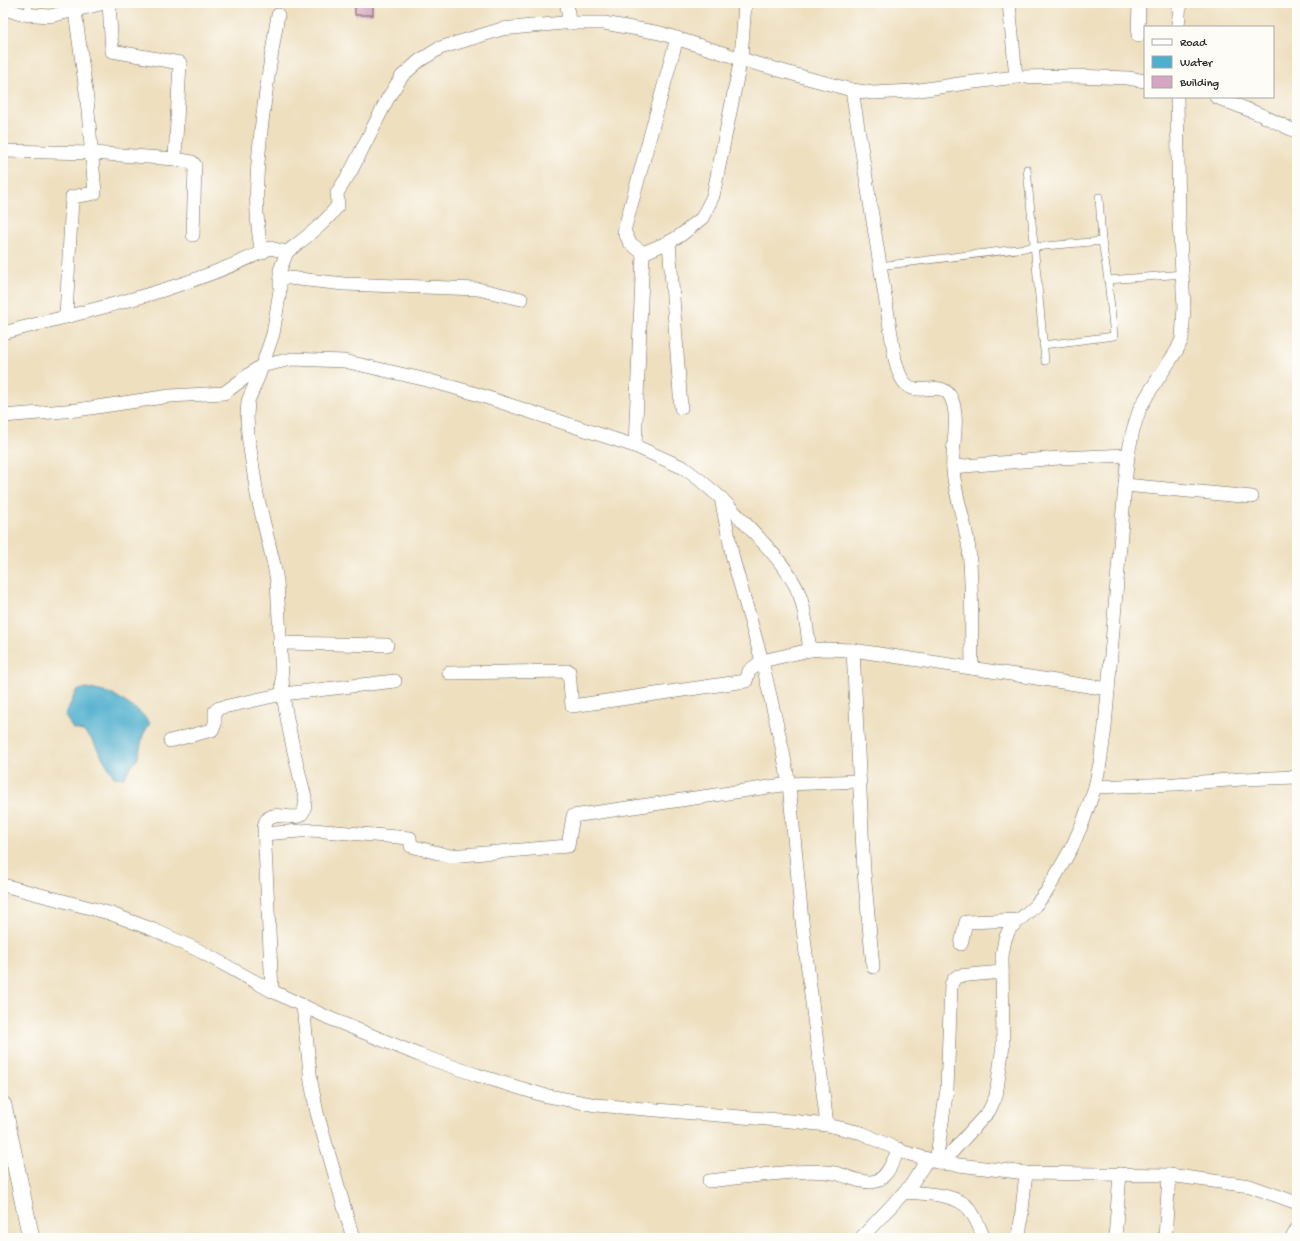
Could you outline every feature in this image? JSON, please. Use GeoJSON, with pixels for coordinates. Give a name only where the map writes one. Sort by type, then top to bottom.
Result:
{"type":"FeatureCollection","features":[{"type":"Feature","properties":{"kind":"street"},"geometry":{"type":"LineString","coordinates":[[3,8],[28,9],[50,16],[105,3]]}},
{"type":"Feature","properties":{"kind":"street"},"geometry":{"type":"LineString","coordinates":[[109,3],[112,51],[180,63],[175,159]]}},
{"type":"Feature","properties":{"kind":"street"},"geometry":{"type":"LineString","coordinates":[[567,3],[568,23]]}},
{"type":"Feature","properties":{"kind":"street"},"geometry":{"type":"LineString","coordinates":[[643,253],[681,235],[702,218],[713,196],[741,58],[745,3]]}},
{"type":"Feature","properties":{"kind":"street"},"geometry":{"type":"LineString","coordinates":[[1009,3],[1016,77]]}},
{"type":"Feature","properties":{"kind":"street"},"geometry":{"type":"LineString","coordinates":[[1138,36],[1139,3]]}},
{"type":"Feature","properties":{"kind":"street"},"geometry":{"type":"LineString","coordinates":[[1178,26],[1180,3]]}},
{"type":"Feature","properties":{"kind":"street"},"geometry":{"type":"LineString","coordinates":[[66,317],[72,197],[95,193],[87,99],[75,11]]}},
{"type":"Feature","properties":{"kind":"street"},"geometry":{"type":"LineString","coordinates":[[262,253],[256,215],[256,178],[268,71],[278,15]]}},
{"type":"Feature","properties":{"kind":"street"},"geometry":{"type":"LineString","coordinates":[[272,991],[264,834],[265,820],[269,817],[275,816],[296,817],[304,812],[306,806],[290,736],[283,694],[277,581],[257,495],[248,435],[248,401],[274,334],[280,270],[287,252],[311,234],[338,205],[337,192],[351,171],[388,98],[402,76],[419,61],[440,48],[502,29],[568,23],[604,23],[660,33],[852,90],[873,93],[913,91],[1016,77],[1076,76],[1128,78],[1144,81]]}},
{"type":"Feature","properties":{"kind":"street"},"geometry":{"type":"LineString","coordinates":[[643,253],[630,243],[624,231],[677,38]]}},
{"type":"Feature","properties":{"kind":"street"},"geometry":{"type":"LineString","coordinates":[[852,90],[895,359],[903,381],[909,387],[919,390],[940,388],[946,390],[953,402],[955,424],[953,467],[954,484],[969,549],[972,668]]}},
{"type":"Feature","properties":{"kind":"street"},"geometry":{"type":"LineString","coordinates":[[861,1238],[918,1175],[935,1162],[990,1111],[996,1096],[1003,1045],[1002,956],[1005,939],[1010,928],[1034,907],[1054,881],[1083,822],[1095,787],[1104,734],[1128,455],[1133,430],[1140,408],[1177,350],[1182,339],[1184,325],[1179,221],[1177,98]]}},
{"type":"Feature","properties":{"kind":"street"},"geometry":{"type":"LineString","coordinates":[[1219,98],[1259,114],[1297,132]]}},
{"type":"Feature","properties":{"kind":"street"},"geometry":{"type":"LineString","coordinates":[[3,151],[92,153],[175,159],[192,162],[195,165],[193,235]]}},
{"type":"Feature","properties":{"kind":"street"},"geometry":{"type":"LineString","coordinates":[[668,242],[682,408]]}},
{"type":"Feature","properties":{"kind":"street"},"geometry":{"type":"LineString","coordinates":[[3,333],[149,295],[203,278],[245,261],[270,248],[287,252]]}},
{"type":"Feature","properties":{"kind":"street"},"geometry":{"type":"LineString","coordinates":[[635,446],[643,253]]}},
{"type":"Feature","properties":{"kind":"street"},"geometry":{"type":"LineString","coordinates":[[280,277],[344,284],[478,289],[521,300]]}},
{"type":"Feature","properties":{"kind":"street"},"geometry":{"type":"LineString","coordinates":[[3,416],[76,410],[170,396],[224,393],[261,366],[292,359],[344,361],[380,368],[470,392],[635,446],[684,468],[700,480],[721,498],[773,554],[794,581],[805,614],[810,650]]}},
{"type":"Feature","properties":{"kind":"street"},"geometry":{"type":"LineString","coordinates":[[953,467],[1058,458],[1128,455]]}},
{"type":"Feature","properties":{"kind":"street"},"geometry":{"type":"LineString","coordinates":[[1125,485],[1252,497]]}},
{"type":"Feature","properties":{"kind":"street"},"geometry":{"type":"LineString","coordinates":[[721,498],[733,559],[771,697],[789,784],[802,921],[826,1125]]}},
{"type":"Feature","properties":{"kind":"street"},"geometry":{"type":"LineString","coordinates":[[280,643],[387,645]]}},
{"type":"Feature","properties":{"kind":"street"},"geometry":{"type":"LineString","coordinates":[[450,673],[569,671],[572,706],[746,681],[749,671],[762,661],[810,650],[824,649],[853,650],[1108,689]]}},
{"type":"Feature","properties":{"kind":"street"},"geometry":{"type":"LineString","coordinates":[[853,650],[858,781],[864,872],[873,967]]}},
{"type":"Feature","properties":{"kind":"street"},"geometry":{"type":"LineString","coordinates":[[170,741],[212,730],[216,710],[283,694],[395,681]]}},
{"type":"Feature","properties":{"kind":"street"},"geometry":{"type":"LineString","coordinates":[[1095,787],[1297,777]]}},
{"type":"Feature","properties":{"kind":"street"},"geometry":{"type":"LineString","coordinates":[[264,834],[312,830],[410,838],[412,846],[450,856],[568,846],[573,816],[789,784],[858,781]]}},
{"type":"Feature","properties":{"kind":"street"},"geometry":{"type":"LineString","coordinates":[[3,885],[109,913],[198,950],[272,991],[329,1018],[419,1055],[477,1075],[543,1095],[596,1104],[826,1125],[862,1133],[899,1150],[935,1162],[1026,1173],[1169,1175],[1250,1186],[1297,1203]]}},
{"type":"Feature","properties":{"kind":"street"},"geometry":{"type":"LineString","coordinates":[[961,944],[966,922],[1019,920]]}},
{"type":"Feature","properties":{"kind":"street"},"geometry":{"type":"LineString","coordinates":[[935,1162],[947,1089],[951,985],[954,979],[958,976],[1002,972]]}},
{"type":"Feature","properties":{"kind":"street"},"geometry":{"type":"LineString","coordinates":[[303,1006],[311,1082],[317,1113],[353,1238]]}},
{"type":"Feature","properties":{"kind":"street"},"geometry":{"type":"LineString","coordinates":[[3,1105],[30,1238]]}},
{"type":"Feature","properties":{"kind":"street"},"geometry":{"type":"LineString","coordinates":[[709,1181],[818,1170],[846,1175],[867,1182],[882,1178],[886,1174],[899,1150]]}},
{"type":"Feature","properties":{"kind":"street"},"geometry":{"type":"LineString","coordinates":[[3,1156],[18,1238]]}},
{"type":"Feature","properties":{"kind":"street"},"geometry":{"type":"LineString","coordinates":[[1019,1238],[1026,1173]]}},
{"type":"Feature","properties":{"kind":"street"},"geometry":{"type":"LineString","coordinates":[[1115,1238],[1120,1174]]}},
{"type":"Feature","properties":{"kind":"street"},"geometry":{"type":"LineString","coordinates":[[1165,1238],[1169,1175]]}},
{"type":"Feature","properties":{"kind":"street"},"geometry":{"type":"LineString","coordinates":[[904,1192],[944,1196],[957,1199],[970,1210],[984,1238]]}},
{"type":"Feature","properties":{"kind":"street"},"geometry":{"type":"LineString","coordinates":[[1292,1238],[1297,1229]]}},
{"type":"Feature","properties":{"kind":"lane"},"geometry":{"type":"LineString","coordinates":[[1027,169],[1045,360]]}},
{"type":"Feature","properties":{"kind":"lane"},"geometry":{"type":"LineString","coordinates":[[1043,345],[1114,336],[1102,241],[1099,196]]}},
{"type":"Feature","properties":{"kind":"lane"},"geometry":{"type":"LineString","coordinates":[[880,266],[1034,247],[1102,241]]}},
{"type":"Feature","properties":{"kind":"lane"},"geometry":{"type":"LineString","coordinates":[[1108,280],[1182,274]]}},
{"type":"Feature","properties":{"kind":"water"},"geometry":{"type":"Polygon","coordinates":[[[86,688],[113,694],[140,712],[150,723],[143,735],[138,758],[123,778],[114,777],[91,738],[83,731],[73,729],[65,716],[76,691],[86,688]]]}},
{"type":"Feature","properties":{"kind":"building"},"geometry":{"type":"Polygon","coordinates":[[[355,3],[373,3],[373,15],[355,15],[355,3]]]}}]}
